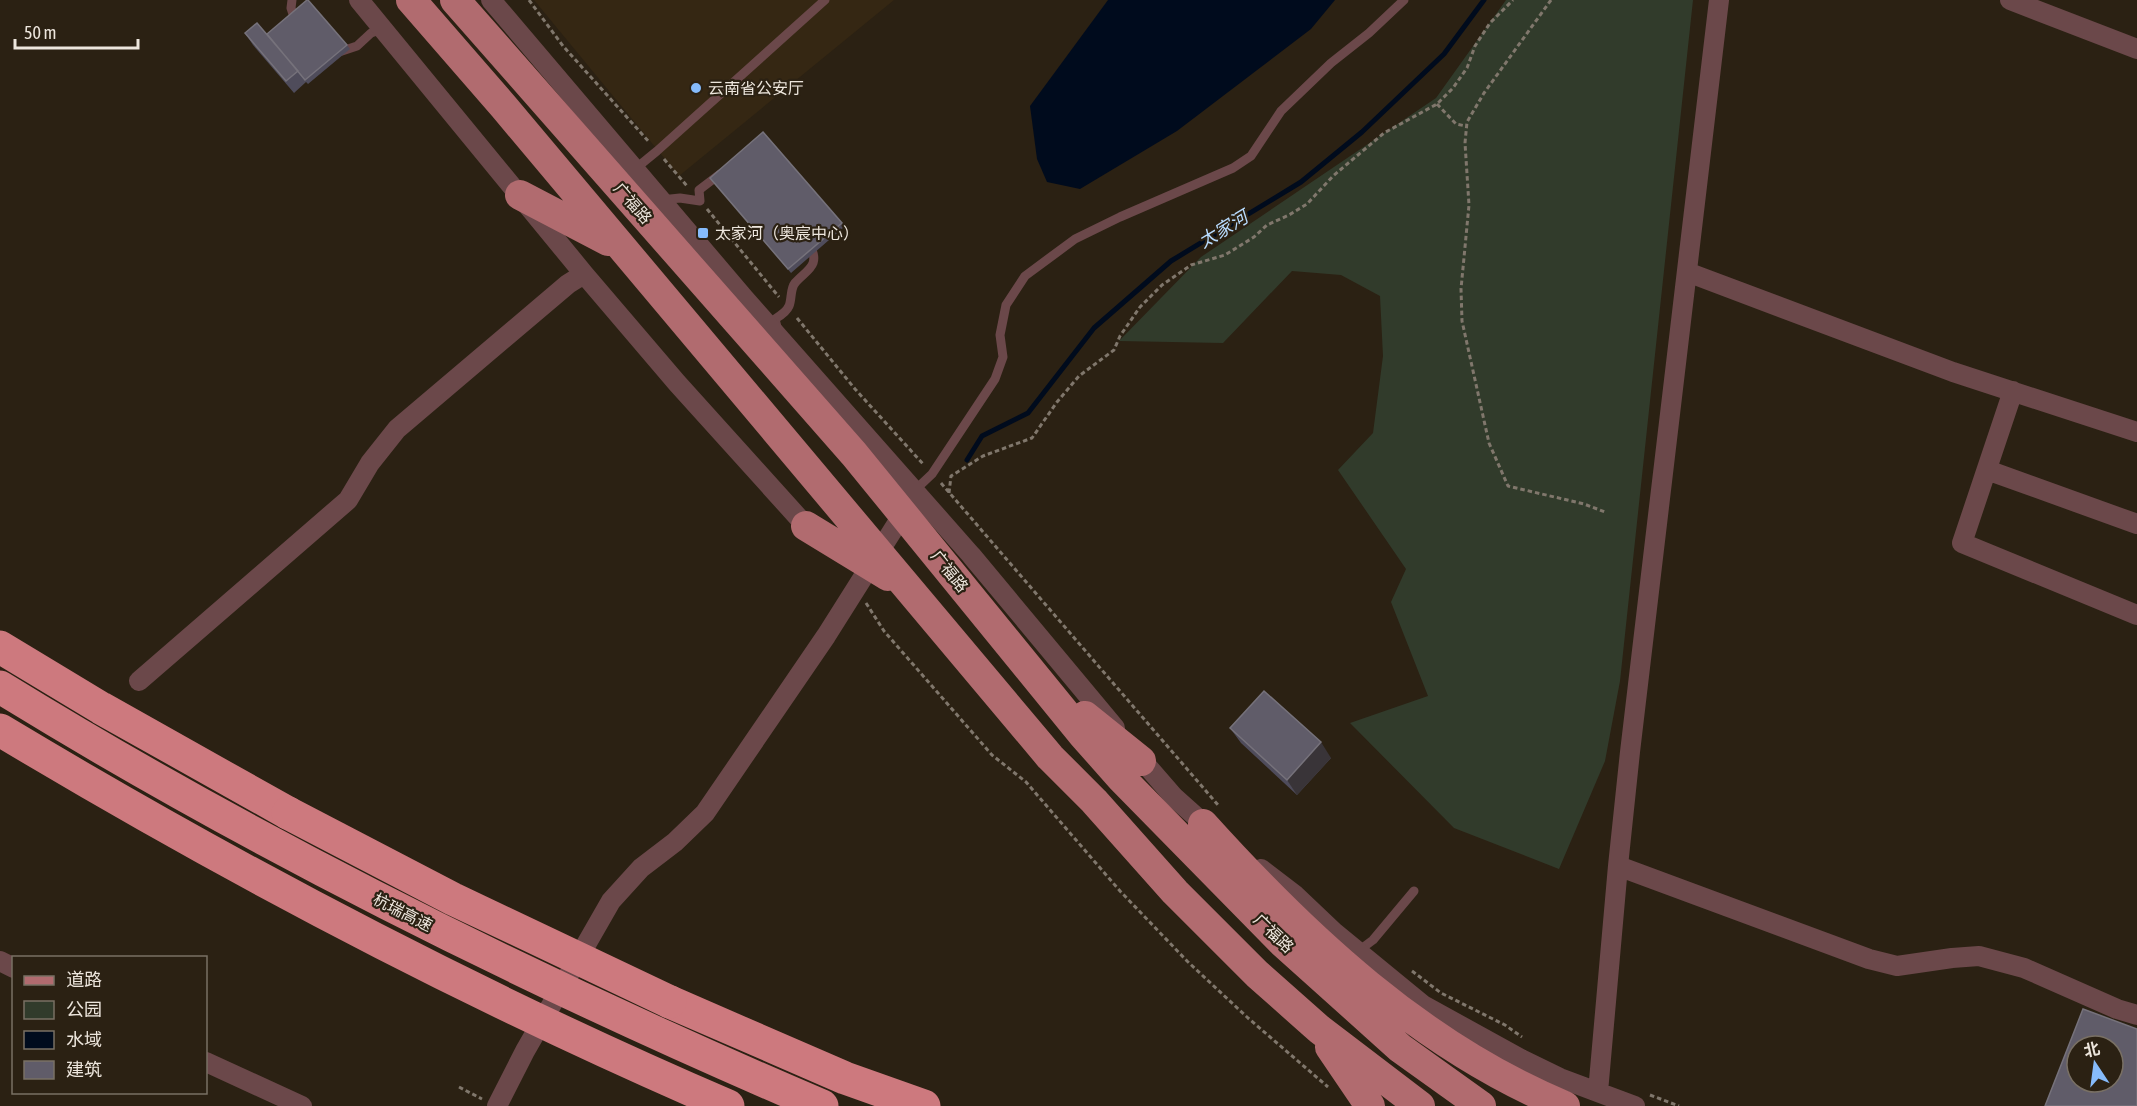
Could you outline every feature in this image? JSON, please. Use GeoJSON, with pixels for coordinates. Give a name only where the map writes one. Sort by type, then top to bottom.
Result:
{"type":"FeatureCollection","features":[{"type":"Feature","properties":{"kind":"highway"},"geometry":{"type":"LineString","coordinates":[[0,647],[178,752],[346,844],[510,928],[670,1002],[845,1078],[924,1106]]}},
{"type":"Feature","properties":{"kind":"highway","name":"杭瑞高速"},"geometry":{"type":"LineString","coordinates":[[0,687],[181,793],[398,910],[587,1003],[822,1106]]}},
{"type":"Feature","properties":{"kind":"highway"},"geometry":{"type":"LineString","coordinates":[[0,730],[222,859],[362,933],[562,1031],[728,1106]]}},
{"type":"Feature","properties":{"kind":"main road"},"geometry":{"type":"LineString","coordinates":[[411,0],[622,249],[868,569]]}},
{"type":"Feature","properties":{"kind":"main road","name":"广福路"},"geometry":{"type":"LineString","coordinates":[[455,0],[854,454],[909,502],[1045,689],[1122,779],[1282,942],[1400,1048],[1481,1106]]}},
{"type":"Feature","properties":{"kind":"main road"},"geometry":{"type":"LineString","coordinates":[[520,195],[622,249]]}},
{"type":"Feature","properties":{"kind":"main road"},"geometry":{"type":"LineString","coordinates":[[780,339],[854,454]]}},
{"type":"Feature","properties":{"kind":"main road"},"geometry":{"type":"LineString","coordinates":[[806,526],[868,569],[910,590],[1050,757],[1094,801],[1175,892],[1257,974],[1319,1029],[1420,1106]]}},
{"type":"Feature","properties":{"kind":"main road"},"geometry":{"type":"LineString","coordinates":[[1045,689],[1081,712],[1141,761]]}},
{"type":"Feature","properties":{"kind":"main road"},"geometry":{"type":"LineString","coordinates":[[1214,818],[1248,874],[1295,922],[1360,977],[1415,1020],[1456,1048],[1495,1071],[1565,1106]]}},
{"type":"Feature","properties":{"kind":"main road"},"geometry":{"type":"LineString","coordinates":[[1319,1029],[1370,1106]]}},
{"type":"Feature","properties":{"kind":"street"},"geometry":{"type":"LineString","coordinates":[[359,0],[584,274],[677,383],[806,526]]}},
{"type":"Feature","properties":{"kind":"street"},"geometry":{"type":"LineString","coordinates":[[490,0],[780,339],[909,502],[1069,671],[1141,761],[1174,797],[1214,818],[1357,952],[1423,1005],[1521,1059],[1560,1077],[1598,1092],[1642,1100]]}},
{"type":"Feature","properties":{"kind":"street"},"geometry":{"type":"LineString","coordinates":[[1598,1092],[1618,866],[1719,0]]}},
{"type":"Feature","properties":{"kind":"street"},"geometry":{"type":"LineString","coordinates":[[2010,0],[2137,50]]}},
{"type":"Feature","properties":{"kind":"street"},"geometry":{"type":"LineString","coordinates":[[1687,272],[1953,372],[2137,432]]}},
{"type":"Feature","properties":{"kind":"street"},"geometry":{"type":"LineString","coordinates":[[139,681],[348,500],[370,464],[397,429],[568,284],[584,274]]}},
{"type":"Feature","properties":{"kind":"street"},"geometry":{"type":"LineString","coordinates":[[2013,392],[1962,543],[2137,615]]}},
{"type":"Feature","properties":{"kind":"street"},"geometry":{"type":"LineString","coordinates":[[1987,470],[2137,524]]}},
{"type":"Feature","properties":{"kind":"street"},"geometry":{"type":"LineString","coordinates":[[491,1104],[525,1051],[611,901],[641,868],[675,842],[705,813],[868,569],[909,502]]}},
{"type":"Feature","properties":{"kind":"street"},"geometry":{"type":"LineString","coordinates":[[1618,866],[1869,958],[1897,966],[1979,956],[2024,968],[2117,1009],[2137,1014]]}},
{"type":"Feature","properties":{"kind":"street"},"geometry":{"type":"LineString","coordinates":[[207,1062],[302,1106]]}},
{"type":"Feature","properties":{"kind":"lane"},"geometry":{"type":"LineString","coordinates":[[292,0],[291,8],[295,23],[303,32]]}},
{"type":"Feature","properties":{"kind":"lane"},"geometry":{"type":"LineString","coordinates":[[635,169],[825,0]]}},
{"type":"Feature","properties":{"kind":"lane"},"geometry":{"type":"LineString","coordinates":[[909,502],[932,474],[995,379],[1003,357],[1000,335],[1006,305],[1025,276],[1075,239],[1233,168],[1251,156],[1281,111],[1331,63],[1369,33],[1404,0]]}},
{"type":"Feature","properties":{"kind":"lane"},"geometry":{"type":"LineString","coordinates":[[327,51],[336,53],[357,45],[371,33],[384,29]]}},
{"type":"Feature","properties":{"kind":"lane"},"geometry":{"type":"LineString","coordinates":[[661,200],[680,198],[700,201],[699,190],[728,168]]}},
{"type":"Feature","properties":{"kind":"lane"},"geometry":{"type":"LineString","coordinates":[[780,339],[775,319],[789,308],[793,285],[809,272],[812,263],[813,251],[801,234]]}},
{"type":"Feature","properties":{"kind":"lane"},"geometry":{"type":"LineString","coordinates":[[1357,952],[1372,940],[1414,891]]}},
{"type":"Feature","properties":{"kind":"path"},"geometry":{"type":"LineString","coordinates":[[529,0],[563,46],[700,201],[855,389],[949,493],[1111,683],[1214,818]]}},
{"type":"Feature","properties":{"kind":"path"},"geometry":{"type":"LineString","coordinates":[[949,493],[951,476],[983,456],[1032,438],[1079,375],[1114,350],[1120,336],[1140,307],[1162,285],[1191,265],[1225,255],[1254,237],[1267,225],[1307,204],[1333,176],[1384,133],[1437,104],[1453,88],[1467,68],[1476,46],[1490,23],[1513,0]]}},
{"type":"Feature","properties":{"kind":"path"},"geometry":{"type":"LineString","coordinates":[[1551,0],[1484,93],[1467,122],[1469,205],[1461,289],[1462,321],[1489,442],[1508,486],[1584,504],[1605,512]]}},
{"type":"Feature","properties":{"kind":"path"},"geometry":{"type":"LineString","coordinates":[[1437,104],[1456,124],[1466,126]]}},
{"type":"Feature","properties":{"kind":"path"},"geometry":{"type":"LineString","coordinates":[[868,569],[884,631],[992,755],[1026,782],[1120,891],[1187,961],[1248,1018],[1333,1091]]}},
{"type":"Feature","properties":{"kind":"path"},"geometry":{"type":"LineString","coordinates":[[1408,968],[1441,993],[1505,1025],[1529,1043]]}},
{"type":"Feature","properties":{"kind":"path"},"geometry":{"type":"LineString","coordinates":[[459,1087],[491,1104]]}},
{"type":"Feature","properties":{"kind":"path"},"geometry":{"type":"LineString","coordinates":[[1642,1100],[1679,1106]]}},
{"type":"Feature","properties":{"kind":"shaded area","name":"云南省公安厅"},"geometry":{"type":"Polygon","coordinates":[[[534,0],[894,0],[679,176],[534,0]]]}},
{"type":"Feature","properties":{"kind":"green space"},"geometry":{"type":"Polygon","coordinates":[[[1506,0],[1693,0],[1620,681],[1605,761],[1559,869],[1454,828],[1350,723],[1428,696],[1391,602],[1406,569],[1338,470],[1373,433],[1383,356],[1380,296],[1341,275],[1292,271],[1223,343],[1119,341],[1201,257],[1436,98],[1506,0]]]}},
{"type":"Feature","properties":{"kind":"water"},"geometry":{"type":"Polygon","coordinates":[[[1108,0],[1335,0],[1311,29],[1177,131],[1080,189],[1047,182],[1037,159],[1030,106],[1108,0]]]}},
{"type":"Feature","properties":{"kind":"building"},"geometry":{"type":"Polygon","coordinates":[[[307,0],[347,45],[305,80],[267,34],[307,0]]]}},
{"type":"Feature","properties":{"kind":"building"},"geometry":{"type":"Polygon","coordinates":[[[257,23],[298,71],[286,81],[245,33],[257,23]]]}},
{"type":"Feature","properties":{"kind":"building"},"geometry":{"type":"Polygon","coordinates":[[[763,132],[842,223],[788,269],[710,178],[763,132]]]}},
{"type":"Feature","properties":{"kind":"building"},"geometry":{"type":"Polygon","coordinates":[[[1264,691],[1321,742],[1287,780],[1230,728],[1264,691]]]}},
{"type":"Feature","properties":{"kind":"building"},"geometry":{"type":"Polygon","coordinates":[[[2083,1009],[2137,1029],[2137,1106],[2045,1106],[2065,1055],[2065,1094],[2125,1094],[2125,1034],[2073,1034],[2083,1009]]]}},
{"type":"Feature","properties":{"kind":"waterway","name":"太家河"},"geometry":{"type":"LineString","coordinates":[[967,460],[982,436],[1028,413],[1094,328],[1171,261],[1301,182],[1362,132],[1444,54],[1484,0]]}},
{"type":"Feature","properties":{"kind":"place","name":"云南省公安厅"},"geometry":{"type":"Point","coordinates":[696,88]}},
{"type":"Feature","properties":{"kind":"place","name":"太家河（奥宸中心）"},"geometry":{"type":"Point","coordinates":[703,233]}}]}
